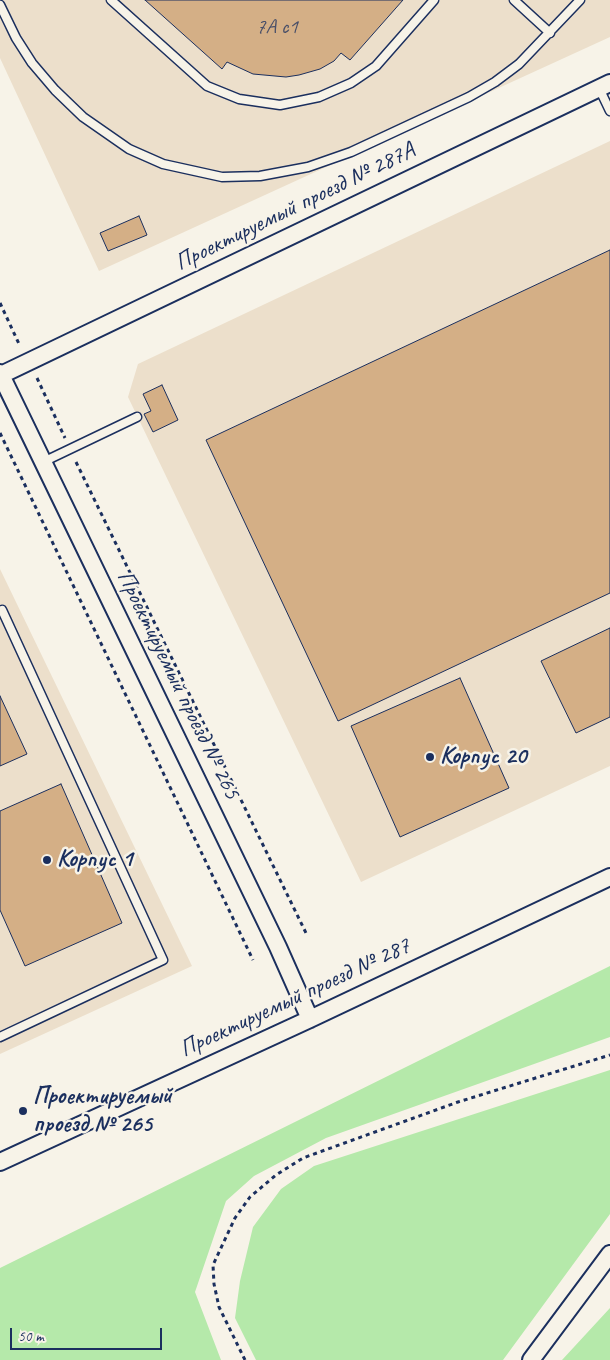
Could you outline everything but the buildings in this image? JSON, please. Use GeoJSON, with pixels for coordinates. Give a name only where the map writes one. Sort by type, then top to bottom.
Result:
{"type":"FeatureCollection","features":[{"type":"Feature","properties":{"kind":"street","name":"Проектируемый проезд № 287А"},"geometry":{"type":"LineString","coordinates":[[0,374],[604,85]]}},
{"type":"Feature","properties":{"kind":"street","name":"Проектируемый проезд № 265"},"geometry":{"type":"LineString","coordinates":[[0,374],[274,939],[310,1018]]}},
{"type":"Feature","properties":{"kind":"street","name":"Проектируемый проезд № 287"},"geometry":{"type":"LineString","coordinates":[[0,1162],[610,877]]}},
{"type":"Feature","properties":{"kind":"street"},"geometry":{"type":"LineString","coordinates":[[531,1360],[610,1254]]}},
{"type":"Feature","properties":{"kind":"lane"},"geometry":{"type":"LineString","coordinates":[[111,0],[207,86],[239,99],[280,105],[319,97],[352,83],[376,66],[434,0]]}},
{"type":"Feature","properties":{"kind":"lane"},"geometry":{"type":"LineString","coordinates":[[514,0],[550,33]]}},
{"type":"Feature","properties":{"kind":"lane"},"geometry":{"type":"LineString","coordinates":[[0,5],[16,38],[32,63],[55,90],[83,117],[129,148],[163,164],[222,177],[260,176],[298,169],[352,152],[469,97],[495,82],[519,64],[580,0]]}},
{"type":"Feature","properties":{"kind":"lane"},"geometry":{"type":"LineString","coordinates":[[604,85],[610,111]]}},
{"type":"Feature","properties":{"kind":"lane"},"geometry":{"type":"LineString","coordinates":[[43,462],[137,417]]}},
{"type":"Feature","properties":{"kind":"lane"},"geometry":{"type":"LineString","coordinates":[[0,1037],[163,960],[2,610]]}},
{"type":"Feature","properties":{"kind":"path"},"geometry":{"type":"LineString","coordinates":[[0,303],[18,343]]}},
{"type":"Feature","properties":{"kind":"path"},"geometry":{"type":"LineString","coordinates":[[36,376],[306,933]]}},
{"type":"Feature","properties":{"kind":"path"},"geometry":{"type":"LineString","coordinates":[[0,433],[253,960]]}},
{"type":"Feature","properties":{"kind":"path"},"geometry":{"type":"LineString","coordinates":[[245,1360],[219,1307],[214,1284],[213,1265],[235,1218],[250,1197],[276,1175],[303,1158],[458,1102],[610,1055]]}},
{"type":"Feature","properties":{"kind":"shaded area"},"geometry":{"type":"Polygon","coordinates":[[[0,0],[610,0],[610,37],[99,271],[0,58],[0,0]]]}},
{"type":"Feature","properties":{"kind":"shaded area"},"geometry":{"type":"Polygon","coordinates":[[[610,141],[610,766],[361,882],[128,397],[138,364],[610,141]]]}},
{"type":"Feature","properties":{"kind":"shaded area"},"geometry":{"type":"Polygon","coordinates":[[[0,569],[192,966],[0,1054],[0,569]]]}},
{"type":"Feature","properties":{"kind":"green space"},"geometry":{"type":"Polygon","coordinates":[[[610,966],[610,1037],[326,1138],[254,1176],[226,1201],[195,1292],[221,1360],[0,1360],[0,1268],[610,966]]]}},
{"type":"Feature","properties":{"kind":"green space"},"geometry":{"type":"Polygon","coordinates":[[[610,1070],[610,1214],[503,1360],[256,1360],[235,1318],[240,1281],[253,1227],[281,1189],[314,1166],[610,1070]]]}},
{"type":"Feature","properties":{"kind":"green space"},"geometry":{"type":"Polygon","coordinates":[[[610,1308],[610,1360],[562,1360],[610,1308]]]}},
{"type":"Feature","properties":{"kind":"place","name":"Корпус 20"},"geometry":{"type":"Point","coordinates":[430,757]}},
{"type":"Feature","properties":{"kind":"place","name":"Корпус 1"},"geometry":{"type":"Point","coordinates":[47,860]}},
{"type":"Feature","properties":{"kind":"place","name":"Проектируемый проезд № 265"},"geometry":{"type":"Point","coordinates":[23,1111]}}]}
